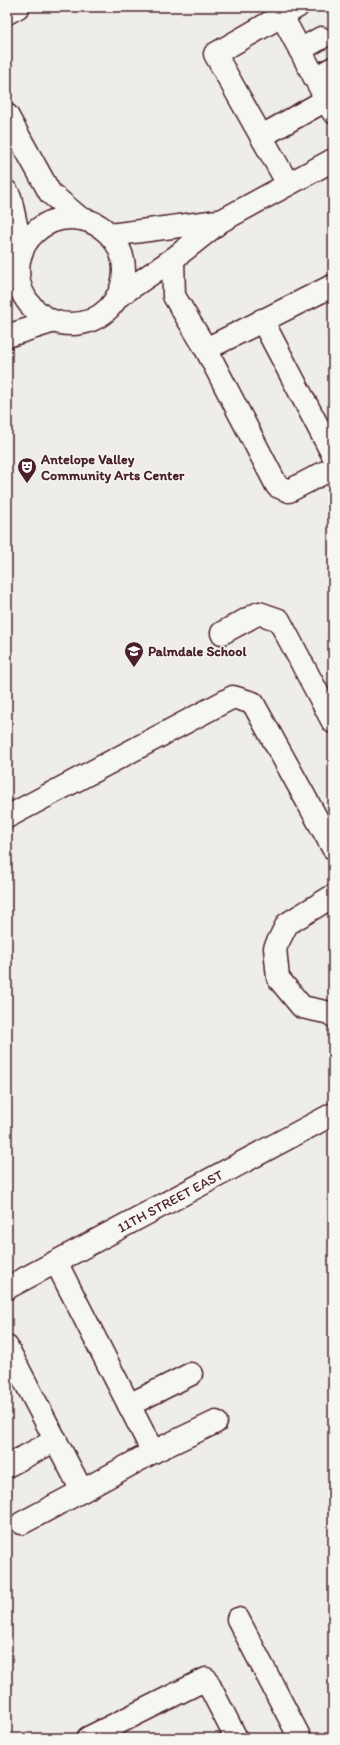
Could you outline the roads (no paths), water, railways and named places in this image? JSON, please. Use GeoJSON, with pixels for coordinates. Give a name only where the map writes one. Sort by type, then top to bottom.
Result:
{"type":"FeatureCollection","features":[{"type":"Feature","properties":{"kind":"main road"},"geometry":{"type":"LineString","coordinates":[[7,13],[18,7]]}},
{"type":"Feature","properties":{"kind":"main road"},"geometry":{"type":"LineString","coordinates":[[262,136],[331,102],[324,73],[300,50],[290,11],[215,54],[288,184]]}},
{"type":"Feature","properties":{"kind":"main road"},"geometry":{"type":"LineString","coordinates":[[300,50],[321,38]]}},
{"type":"Feature","properties":{"kind":"main road"},"geometry":{"type":"LineString","coordinates":[[7,115],[50,193],[81,219]]}},
{"type":"Feature","properties":{"kind":"main road"},"geometry":{"type":"LineString","coordinates":[[7,336],[51,322],[70,324],[88,321],[104,312],[116,298],[173,259],[221,221],[333,160]]}},
{"type":"Feature","properties":{"kind":"main road"},"geometry":{"type":"LineString","coordinates":[[7,192],[10,198],[22,252]]}},
{"type":"Feature","properties":{"kind":"main road"},"geometry":{"type":"LineString","coordinates":[[51,322],[36,311],[25,297],[13,287],[25,244],[35,232],[49,222],[65,218],[81,219],[97,225],[110,235],[119,249],[124,265],[123,282],[116,298]]}},
{"type":"Feature","properties":{"kind":"main road"},"geometry":{"type":"LineString","coordinates":[[110,235],[221,221]]}},
{"type":"Feature","properties":{"kind":"main road"},"geometry":{"type":"LineString","coordinates":[[173,259],[174,296],[206,349],[277,486],[289,491],[333,468]]}},
{"type":"Feature","properties":{"kind":"main road"},"geometry":{"type":"LineString","coordinates":[[206,349],[330,287]]}},
{"type":"Feature","properties":{"kind":"main road"},"geometry":{"type":"LineString","coordinates":[[262,320],[333,455]]}},
{"type":"Feature","properties":{"kind":"main road"},"geometry":{"type":"LineString","coordinates":[[222,633],[259,613],[279,620],[333,722]]}},
{"type":"Feature","properties":{"kind":"main road"},"geometry":{"type":"LineString","coordinates":[[7,817],[233,697],[253,703],[333,848]]}},
{"type":"Feature","properties":{"kind":"main road"},"geometry":{"type":"LineString","coordinates":[[333,896],[287,924],[275,948],[278,978],[302,1007],[330,1012],[333,1016]]}},
{"type":"Feature","properties":{"kind":"main road","name":"11TH STREET EAST"},"geometry":{"type":"LineString","coordinates":[[7,1288],[333,1114]]}},
{"type":"Feature","properties":{"kind":"main road"},"geometry":{"type":"LineString","coordinates":[[56,1262],[153,1452]]}},
{"type":"Feature","properties":{"kind":"main road"},"geometry":{"type":"LineString","coordinates":[[7,1347],[82,1491]]}},
{"type":"Feature","properties":{"kind":"main road"},"geometry":{"type":"LineString","coordinates":[[129,1405],[191,1374]]}},
{"type":"Feature","properties":{"kind":"main road"},"geometry":{"type":"LineString","coordinates":[[22,1523],[153,1452],[216,1422]]}},
{"type":"Feature","properties":{"kind":"main road"},"geometry":{"type":"LineString","coordinates":[[7,1466],[56,1440]]}},
{"type":"Feature","properties":{"kind":"main road"},"geometry":{"type":"LineString","coordinates":[[238,1619],[300,1738]]}},
{"type":"Feature","properties":{"kind":"main road"},"geometry":{"type":"LineString","coordinates":[[88,1738],[206,1679],[236,1738]]}},
{"type":"Feature","properties":{"kind":"place","name":"Antelope Valley Community Arts Center"},"geometry":{"type":"Point","coordinates":[27,484]}},
{"type":"Feature","properties":{"kind":"place","name":"Palmdale School"},"geometry":{"type":"Point","coordinates":[134,668]}}]}
